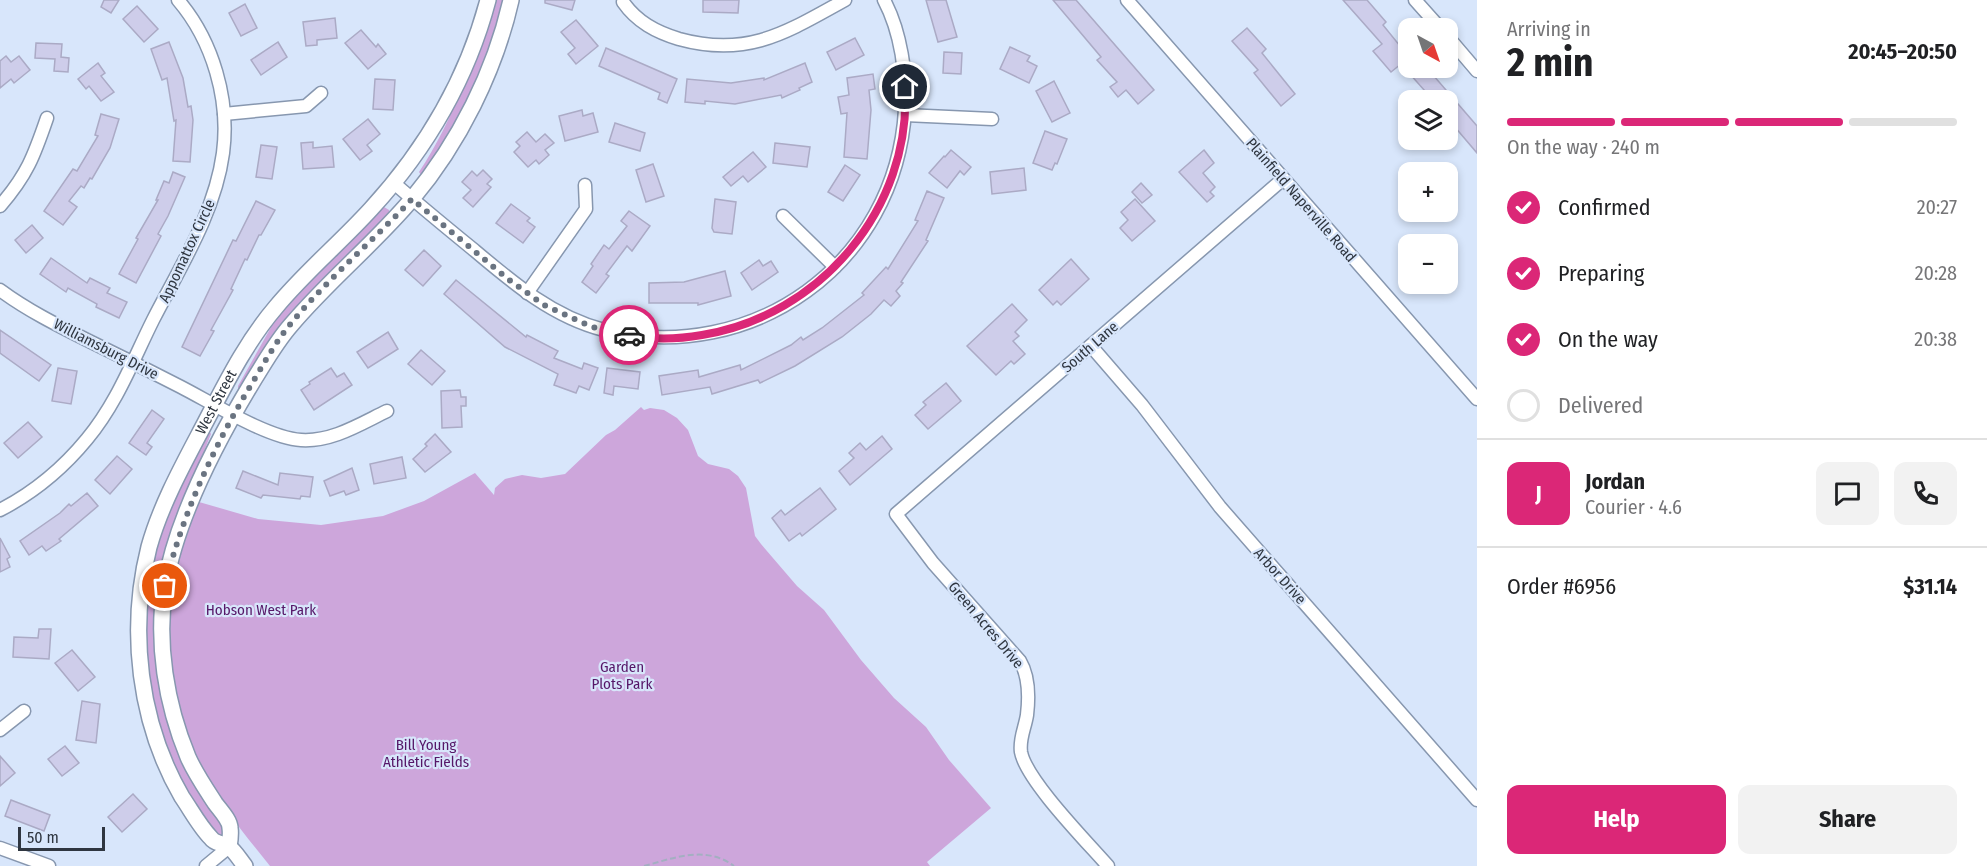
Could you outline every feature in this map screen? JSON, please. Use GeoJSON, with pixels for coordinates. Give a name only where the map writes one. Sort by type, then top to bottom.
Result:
{"type":"FeatureCollection","features":[{"type":"Feature","properties":{"kind":"street","name":"Appomattox Circle"},"geometry":{"type":"LineString","coordinates":[[0,510],[67,461],[105,415],[133,363],[212,199],[223,151],[224,114],[220,89],[208,51],[178,0]]}},
{"type":"Feature","properties":{"kind":"street","name":"West Street"},"geometry":{"type":"LineString","coordinates":[[245,866],[229,847],[212,841],[182,796],[170,773],[147,707],[142,685],[139,637],[141,594],[150,546],[173,486],[247,346],[292,288],[394,183],[425,141],[444,110],[479,32],[488,0]]}},
{"type":"Feature","properties":{"kind":"street","name":"West Street"},"geometry":{"type":"LineString","coordinates":[[229,847],[231,825],[189,758],[172,710],[164,666],[162,616],[165,586],[176,542],[190,504],[234,414],[274,347],[289,326],[412,199],[450,146],[471,109],[496,49],[511,0]]}},
{"type":"Feature","properties":{"kind":"street"},"geometry":{"type":"LineString","coordinates":[[622,2],[636,18],[649,27],[690,42],[719,46],[753,43],[776,36],[845,0]]}},
{"type":"Feature","properties":{"kind":"street"},"geometry":{"type":"LineString","coordinates":[[394,183],[527,293],[565,316],[603,330],[651,338],[692,337],[742,326],[771,314],[801,296],[835,267],[864,233],[886,193],[899,154],[905,115],[904,75],[898,41],[884,0]]}},
{"type":"Feature","properties":{"kind":"street","name":"Plainfield Naperville Road"},"geometry":{"type":"LineString","coordinates":[[1127,0],[1283,179],[1475,393]]}},
{"type":"Feature","properties":{"kind":"street"},"geometry":{"type":"LineString","coordinates":[[1415,0],[1431,18]]}},
{"type":"Feature","properties":{"kind":"street"},"geometry":{"type":"LineString","coordinates":[[1458,49],[1477,71]]}},
{"type":"Feature","properties":{"kind":"street"},"geometry":{"type":"LineString","coordinates":[[224,114],[306,106],[321,93]]}},
{"type":"Feature","properties":{"kind":"street"},"geometry":{"type":"LineString","coordinates":[[905,115],[992,119]]}},
{"type":"Feature","properties":{"kind":"street"},"geometry":{"type":"LineString","coordinates":[[0,206],[24,175],[35,153],[47,118]]}},
{"type":"Feature","properties":{"kind":"street","name":"South Lane"},"geometry":{"type":"LineString","coordinates":[[896,514],[1283,179]]}},
{"type":"Feature","properties":{"kind":"street"},"geometry":{"type":"LineString","coordinates":[[527,293],[586,209],[585,185]]}},
{"type":"Feature","properties":{"kind":"street"},"geometry":{"type":"LineString","coordinates":[[783,216],[835,267]]}},
{"type":"Feature","properties":{"kind":"street","name":"Williamsburg Drive"},"geometry":{"type":"LineString","coordinates":[[0,290],[32,311],[214,405],[282,436],[310,440],[342,433],[387,411]]}},
{"type":"Feature","properties":{"kind":"street","name":"Arbor Drive"},"geometry":{"type":"LineString","coordinates":[[1091,346],[1142,405],[1220,507],[1477,800]]}},
{"type":"Feature","properties":{"kind":"street","name":"Green Acres Drive"},"geometry":{"type":"LineString","coordinates":[[896,514],[933,563],[1025,668],[1027,716],[1021,738],[1024,762],[1049,798],[1108,866]]}},
{"type":"Feature","properties":{"kind":"street"},"geometry":{"type":"LineString","coordinates":[[0,730],[24,711]]}},
{"type":"Feature","properties":{"kind":"street"},"geometry":{"type":"LineString","coordinates":[[206,866],[229,847]]}},
{"type":"Feature","properties":{"kind":"street"},"geometry":{"type":"LineString","coordinates":[[0,848],[46,866]]}},
{"type":"Feature","properties":{"kind":"path"},"geometry":{"type":"LineString","coordinates":[[644,866],[690,854],[713,855],[734,866]]}},
{"type":"Feature","properties":{"kind":"green space"},"geometry":{"type":"Polygon","coordinates":[[[493,0],[504,0],[479,75],[453,127],[421,175],[419,172],[443,131],[462,89],[493,0]]]}},
{"type":"Feature","properties":{"kind":"green space"},"geometry":{"type":"Polygon","coordinates":[[[384,207],[389,210],[389,214],[238,389],[279,313],[298,291],[384,207]]]}},
{"type":"Feature","properties":{"kind":"green space","name":"Garden Plots Park"},"geometry":{"type":"Polygon","coordinates":[[[641,407],[644,410],[650,408],[664,410],[677,418],[688,430],[698,456],[708,464],[729,469],[738,476],[746,488],[755,536],[761,544],[797,586],[824,610],[861,660],[894,698],[926,727],[949,760],[991,808],[927,862],[930,866],[270,866],[226,809],[203,773],[182,724],[175,699],[168,646],[171,593],[180,551],[199,502],[258,519],[321,525],[383,516],[424,501],[475,473],[494,495],[495,488],[505,479],[522,475],[541,478],[565,474],[606,435],[641,407]]]}},
{"type":"Feature","properties":{"kind":"green space"},"geometry":{"type":"Polygon","coordinates":[[[210,432],[175,524],[157,611],[198,791],[221,825],[223,837],[220,839],[182,782],[169,754],[152,695],[146,633],[147,602],[158,542],[180,486],[207,433],[210,432]]]}},
{"type":"Feature","properties":{"kind":"building"},"geometry":{"type":"Polygon","coordinates":[[[104,0],[119,0],[111,13],[101,7],[104,0]]]}},
{"type":"Feature","properties":{"kind":"building"},"geometry":{"type":"Polygon","coordinates":[[[545,0],[575,0],[572,10],[545,3],[545,0]]]}},
{"type":"Feature","properties":{"kind":"building"},"geometry":{"type":"Polygon","coordinates":[[[703,0],[739,0],[738,13],[703,12],[703,0]]]}},
{"type":"Feature","properties":{"kind":"building"},"geometry":{"type":"Polygon","coordinates":[[[926,0],[946,0],[957,37],[938,42],[926,0]]]}},
{"type":"Feature","properties":{"kind":"building"},"geometry":{"type":"Polygon","coordinates":[[[1053,0],[1076,0],[1154,90],[1138,104],[1126,90],[1118,97],[1110,87],[1117,82],[1097,60],[1101,57],[1053,0]]]}},
{"type":"Feature","properties":{"kind":"building"},"geometry":{"type":"Polygon","coordinates":[[[1343,0],[1367,0],[1386,22],[1383,25],[1398,44],[1398,66],[1391,72],[1373,51],[1382,44],[1343,0]]]}},
{"type":"Feature","properties":{"kind":"building"},"geometry":{"type":"Polygon","coordinates":[[[245,4],[257,28],[241,36],[229,13],[245,4]]]}},
{"type":"Feature","properties":{"kind":"building"},"geometry":{"type":"Polygon","coordinates":[[[137,6],[158,29],[144,42],[123,19],[137,6]]]}},
{"type":"Feature","properties":{"kind":"building"},"geometry":{"type":"Polygon","coordinates":[[[335,18],[337,38],[317,40],[317,45],[306,46],[303,22],[335,18]]]}},
{"type":"Feature","properties":{"kind":"building"},"geometry":{"type":"Polygon","coordinates":[[[576,20],[598,46],[576,64],[568,54],[575,48],[561,32],[576,20]]]}},
{"type":"Feature","properties":{"kind":"building"},"geometry":{"type":"Polygon","coordinates":[[[1247,28],[1266,49],[1262,53],[1295,94],[1281,106],[1254,73],[1258,70],[1232,41],[1247,28]]]}},
{"type":"Feature","properties":{"kind":"building"},"geometry":{"type":"Polygon","coordinates":[[[361,30],[376,47],[378,44],[386,54],[368,69],[345,43],[361,30]]]}},
{"type":"Feature","properties":{"kind":"building"},"geometry":{"type":"Polygon","coordinates":[[[855,38],[864,55],[836,70],[827,52],[855,38]]]}},
{"type":"Feature","properties":{"kind":"building"},"geometry":{"type":"Polygon","coordinates":[[[169,42],[183,78],[188,107],[191,106],[193,120],[190,162],[173,161],[176,120],[174,121],[167,78],[162,80],[151,49],[169,42]]]}},
{"type":"Feature","properties":{"kind":"building"},"geometry":{"type":"Polygon","coordinates":[[[278,42],[287,57],[261,75],[251,60],[278,42]]]}},
{"type":"Feature","properties":{"kind":"building"},"geometry":{"type":"Polygon","coordinates":[[[36,43],[62,44],[61,57],[69,58],[68,72],[54,71],[55,59],[35,58],[36,43]]]}},
{"type":"Feature","properties":{"kind":"building"},"geometry":{"type":"Polygon","coordinates":[[[1010,47],[1030,56],[1027,61],[1037,66],[1029,83],[1000,69],[1010,47]]]}},
{"type":"Feature","properties":{"kind":"building"},"geometry":{"type":"Polygon","coordinates":[[[606,48],[677,79],[667,103],[658,99],[660,93],[599,66],[606,48]]]}},
{"type":"Feature","properties":{"kind":"building"},"geometry":{"type":"Polygon","coordinates":[[[944,52],[962,53],[961,74],[943,73],[944,52]]]}},
{"type":"Feature","properties":{"kind":"building"},"geometry":{"type":"Polygon","coordinates":[[[6,56],[11,62],[19,56],[30,70],[14,83],[11,79],[0,88],[0,61],[6,56]]]}},
{"type":"Feature","properties":{"kind":"building"},"geometry":{"type":"Polygon","coordinates":[[[98,63],[105,73],[101,76],[114,92],[101,101],[89,86],[86,89],[78,79],[98,63]]]}},
{"type":"Feature","properties":{"kind":"building"},"geometry":{"type":"Polygon","coordinates":[[[805,63],[812,82],[782,98],[781,95],[735,104],[685,102],[687,79],[731,83],[764,78],[764,80],[805,63]]]}},
{"type":"Feature","properties":{"kind":"building"},"geometry":{"type":"Polygon","coordinates":[[[873,74],[875,89],[869,90],[871,110],[867,159],[844,157],[847,113],[841,114],[838,97],[849,95],[847,78],[873,74]]]}},
{"type":"Feature","properties":{"kind":"building"},"geometry":{"type":"Polygon","coordinates":[[[1413,78],[1436,78],[1446,90],[1424,90],[1413,78]]]}},
{"type":"Feature","properties":{"kind":"building"},"geometry":{"type":"Polygon","coordinates":[[[375,79],[395,80],[393,110],[373,109],[375,79]]]}},
{"type":"Feature","properties":{"kind":"building"},"geometry":{"type":"Polygon","coordinates":[[[1054,81],[1070,113],[1052,122],[1036,91],[1054,81]]]}},
{"type":"Feature","properties":{"kind":"building"},"geometry":{"type":"Polygon","coordinates":[[[1458,104],[1477,126],[1477,153],[1458,131],[1458,104]]]}},
{"type":"Feature","properties":{"kind":"building"},"geometry":{"type":"Polygon","coordinates":[[[582,110],[583,116],[593,113],[598,132],[565,141],[559,116],[582,110]]]}},
{"type":"Feature","properties":{"kind":"building"},"geometry":{"type":"Polygon","coordinates":[[[101,114],[119,119],[110,148],[92,179],[90,178],[84,188],[81,186],[69,201],[77,207],[63,225],[44,211],[73,169],[77,171],[98,136],[95,135],[101,114]]]}},
{"type":"Feature","properties":{"kind":"building"},"geometry":{"type":"Polygon","coordinates":[[[368,119],[380,134],[367,145],[372,151],[360,160],[343,139],[368,119]]]}},
{"type":"Feature","properties":{"kind":"building"},"geometry":{"type":"Polygon","coordinates":[[[615,123],[645,133],[640,151],[609,142],[615,123]]]}},
{"type":"Feature","properties":{"kind":"building"},"geometry":{"type":"Polygon","coordinates":[[[1045,131],[1067,139],[1057,164],[1055,163],[1052,170],[1033,163],[1045,131]]]}},
{"type":"Feature","properties":{"kind":"building"},"geometry":{"type":"Polygon","coordinates":[[[527,132],[536,142],[545,134],[554,143],[545,150],[549,155],[539,164],[536,160],[528,167],[514,152],[520,146],[516,142],[527,132]]]}},
{"type":"Feature","properties":{"kind":"building"},"geometry":{"type":"Polygon","coordinates":[[[313,142],[313,148],[332,146],[334,167],[303,169],[301,143],[313,142]]]}},
{"type":"Feature","properties":{"kind":"building"},"geometry":{"type":"Polygon","coordinates":[[[775,143],[810,147],[807,167],[773,163],[775,143]]]}},
{"type":"Feature","properties":{"kind":"building"},"geometry":{"type":"Polygon","coordinates":[[[261,145],[277,147],[272,179],[256,177],[261,145]]]}},
{"type":"Feature","properties":{"kind":"building"},"geometry":{"type":"Polygon","coordinates":[[[951,150],[971,167],[964,175],[960,171],[947,188],[929,173],[951,150]]]}},
{"type":"Feature","properties":{"kind":"building"},"geometry":{"type":"Polygon","coordinates":[[[1204,150],[1214,163],[1203,173],[1215,187],[1210,192],[1214,196],[1207,202],[1179,172],[1204,150]]]}},
{"type":"Feature","properties":{"kind":"building"},"geometry":{"type":"Polygon","coordinates":[[[753,152],[766,167],[748,182],[743,176],[731,186],[723,177],[753,152]]]}},
{"type":"Feature","properties":{"kind":"building"},"geometry":{"type":"Polygon","coordinates":[[[653,164],[664,196],[646,202],[636,170],[653,164]]]}},
{"type":"Feature","properties":{"kind":"building"},"geometry":{"type":"Polygon","coordinates":[[[845,165],[860,175],[843,201],[828,192],[845,165]]]}},
{"type":"Feature","properties":{"kind":"building"},"geometry":{"type":"Polygon","coordinates":[[[1024,168],[1026,190],[992,194],[990,172],[1024,168]]]}},
{"type":"Feature","properties":{"kind":"building"},"geometry":{"type":"Polygon","coordinates":[[[483,170],[492,179],[487,184],[491,187],[473,207],[463,198],[471,190],[462,182],[472,171],[477,176],[483,170]]]}},
{"type":"Feature","properties":{"kind":"building"},"geometry":{"type":"Polygon","coordinates":[[[173,172],[185,177],[158,234],[161,236],[136,283],[119,274],[158,200],[156,200],[164,181],[169,183],[173,172]]]}},
{"type":"Feature","properties":{"kind":"building"},"geometry":{"type":"Polygon","coordinates":[[[1141,183],[1152,195],[1142,203],[1132,192],[1141,183]]]}},
{"type":"Feature","properties":{"kind":"building"},"geometry":{"type":"Polygon","coordinates":[[[927,191],[944,198],[926,240],[928,241],[901,282],[903,283],[896,291],[900,296],[891,306],[884,300],[871,314],[842,337],[795,366],[760,383],[758,380],[712,394],[710,387],[662,395],[659,376],[698,370],[699,377],[740,365],[741,370],[791,345],[801,337],[803,340],[822,328],[864,295],[862,293],[886,267],[888,269],[918,221],[915,220],[927,191]]]}},
{"type":"Feature","properties":{"kind":"building"},"geometry":{"type":"Polygon","coordinates":[[[715,199],[736,202],[732,234],[714,232],[712,228],[715,199]]]}},
{"type":"Feature","properties":{"kind":"building"},"geometry":{"type":"Polygon","coordinates":[[[1135,199],[1155,221],[1132,241],[1120,228],[1128,220],[1121,212],[1135,199]]]}},
{"type":"Feature","properties":{"kind":"building"},"geometry":{"type":"Polygon","coordinates":[[[256,201],[275,210],[247,260],[245,259],[231,289],[233,290],[211,330],[214,331],[200,356],[182,347],[233,240],[236,241],[256,201]]]}},
{"type":"Feature","properties":{"kind":"building"},"geometry":{"type":"Polygon","coordinates":[[[511,204],[530,218],[527,221],[535,227],[523,243],[496,223],[511,204]]]}},
{"type":"Feature","properties":{"kind":"building"},"geometry":{"type":"Polygon","coordinates":[[[629,211],[650,226],[632,251],[627,246],[606,274],[609,276],[596,293],[582,282],[604,245],[609,249],[627,226],[621,221],[629,211]]]}},
{"type":"Feature","properties":{"kind":"building"},"geometry":{"type":"Polygon","coordinates":[[[32,225],[43,238],[26,253],[15,240],[32,225]]]}},
{"type":"Feature","properties":{"kind":"building"},"geometry":{"type":"Polygon","coordinates":[[[424,250],[441,266],[423,286],[405,270],[424,250]]]}},
{"type":"Feature","properties":{"kind":"building"},"geometry":{"type":"Polygon","coordinates":[[[51,258],[87,283],[90,278],[110,288],[107,293],[127,302],[119,318],[96,307],[97,304],[68,288],[66,292],[40,274],[51,258]]]}},
{"type":"Feature","properties":{"kind":"building"},"geometry":{"type":"Polygon","coordinates":[[[1071,259],[1089,279],[1061,305],[1057,301],[1053,305],[1039,290],[1071,259]]]}},
{"type":"Feature","properties":{"kind":"building"},"geometry":{"type":"Polygon","coordinates":[[[759,260],[763,266],[771,261],[778,272],[752,290],[741,273],[759,260]]]}},
{"type":"Feature","properties":{"kind":"building"},"geometry":{"type":"Polygon","coordinates":[[[725,271],[731,296],[698,305],[698,303],[649,303],[649,283],[684,282],[725,271]]]}},
{"type":"Feature","properties":{"kind":"building"},"geometry":{"type":"Polygon","coordinates":[[[456,280],[526,337],[527,335],[558,351],[554,358],[582,369],[584,363],[598,368],[589,390],[579,386],[576,393],[554,385],[558,374],[505,347],[444,294],[456,280]]]}},
{"type":"Feature","properties":{"kind":"building"},"geometry":{"type":"Polygon","coordinates":[[[1012,304],[1027,320],[1015,332],[1019,336],[1013,341],[1025,354],[1014,364],[1011,361],[996,375],[967,346],[1012,304]]]}},
{"type":"Feature","properties":{"kind":"building"},"geometry":{"type":"Polygon","coordinates":[[[0,330],[51,365],[39,381],[0,353],[0,330]]]}},
{"type":"Feature","properties":{"kind":"building"},"geometry":{"type":"Polygon","coordinates":[[[388,332],[398,349],[368,368],[357,352],[388,332]]]}},
{"type":"Feature","properties":{"kind":"building"},"geometry":{"type":"Polygon","coordinates":[[[421,350],[445,371],[432,385],[408,364],[421,350]]]}},
{"type":"Feature","properties":{"kind":"building"},"geometry":{"type":"Polygon","coordinates":[[[58,368],[77,371],[71,404],[52,401],[58,368]]]}},
{"type":"Feature","properties":{"kind":"building"},"geometry":{"type":"Polygon","coordinates":[[[331,368],[337,377],[344,373],[352,385],[314,410],[301,390],[331,368]]]}},
{"type":"Feature","properties":{"kind":"building"},"geometry":{"type":"Polygon","coordinates":[[[607,368],[640,372],[638,389],[614,386],[613,395],[604,393],[607,368]]]}},
{"type":"Feature","properties":{"kind":"building"},"geometry":{"type":"Polygon","coordinates":[[[946,383],[961,401],[928,429],[915,415],[926,405],[923,402],[946,383]]]}},
{"type":"Feature","properties":{"kind":"building"},"geometry":{"type":"Polygon","coordinates":[[[460,390],[461,397],[466,397],[466,406],[461,406],[462,427],[442,428],[441,391],[460,390]]]}},
{"type":"Feature","properties":{"kind":"building"},"geometry":{"type":"Polygon","coordinates":[[[152,410],[164,419],[147,443],[152,447],[146,455],[129,443],[152,410]]]}},
{"type":"Feature","properties":{"kind":"building"},"geometry":{"type":"Polygon","coordinates":[[[28,422],[42,437],[18,458],[4,443],[28,422]]]}},
{"type":"Feature","properties":{"kind":"building"},"geometry":{"type":"Polygon","coordinates":[[[435,434],[451,452],[425,472],[413,459],[427,446],[425,444],[435,434]]]}},
{"type":"Feature","properties":{"kind":"building"},"geometry":{"type":"Polygon","coordinates":[[[882,436],[892,449],[850,485],[839,471],[854,458],[849,453],[860,443],[866,450],[882,436]]]}},
{"type":"Feature","properties":{"kind":"building"},"geometry":{"type":"Polygon","coordinates":[[[117,456],[132,469],[110,494],[95,480],[117,456]]]}},
{"type":"Feature","properties":{"kind":"building"},"geometry":{"type":"Polygon","coordinates":[[[402,457],[406,478],[374,484],[370,464],[402,457]]]}},
{"type":"Feature","properties":{"kind":"building"},"geometry":{"type":"Polygon","coordinates":[[[352,468],[359,490],[346,495],[344,491],[330,496],[324,481],[352,468]]]}},
{"type":"Feature","properties":{"kind":"building"},"geometry":{"type":"Polygon","coordinates":[[[243,471],[278,485],[280,473],[313,477],[310,497],[301,496],[300,499],[263,495],[261,498],[236,488],[243,471]]]}},
{"type":"Feature","properties":{"kind":"building"},"geometry":{"type":"Polygon","coordinates":[[[820,488],[836,509],[802,536],[800,533],[789,541],[772,518],[781,510],[785,515],[820,488]]]}},
{"type":"Feature","properties":{"kind":"building"},"geometry":{"type":"Polygon","coordinates":[[[87,493],[98,506],[59,539],[61,541],[46,551],[42,546],[29,555],[20,541],[87,493]]]}},
{"type":"Feature","properties":{"kind":"building"},"geometry":{"type":"Polygon","coordinates":[[[0,538],[10,557],[7,559],[10,567],[0,572],[0,538]]]}},
{"type":"Feature","properties":{"kind":"building"},"geometry":{"type":"Polygon","coordinates":[[[39,629],[51,629],[49,659],[13,657],[14,637],[38,638],[39,629]]]}},
{"type":"Feature","properties":{"kind":"building"},"geometry":{"type":"Polygon","coordinates":[[[72,650],[95,677],[78,691],[55,663],[72,650]]]}},
{"type":"Feature","properties":{"kind":"building"},"geometry":{"type":"Polygon","coordinates":[[[82,701],[100,704],[96,743],[76,740],[82,701]]]}},
{"type":"Feature","properties":{"kind":"building"},"geometry":{"type":"Polygon","coordinates":[[[65,746],[79,763],[62,776],[48,759],[65,746]]]}},
{"type":"Feature","properties":{"kind":"building"},"geometry":{"type":"Polygon","coordinates":[[[0,756],[15,773],[0,786],[0,756]]]}},
{"type":"Feature","properties":{"kind":"building"},"geometry":{"type":"Polygon","coordinates":[[[133,794],[147,809],[122,832],[108,817],[133,794]]]}},
{"type":"Feature","properties":{"kind":"building"},"geometry":{"type":"Polygon","coordinates":[[[11,800],[50,815],[44,831],[5,816],[11,800]]]}},
{"type":"Feature","properties":{"kind":"way so far"},"geometry":{"type":"LineString","coordinates":[[165,586],[176,542],[190,504],[234,414],[274,347],[304,309],[412,199],[508,279],[544,305],[592,327],[629,335]]}},
{"type":"Feature","properties":{"kind":"route"},"geometry":{"type":"LineString","coordinates":[[629,335],[677,338],[717,333],[771,314],[814,287],[851,250],[872,220],[886,193],[896,166],[904,128],[905,87]]}},
{"type":"Feature","properties":{"kind":"park label","name":"Hobson West Park"},"geometry":{"type":"Point","coordinates":[261,610]}},
{"type":"Feature","properties":{"kind":"park label","name":"Bill Young Athletic Fields"},"geometry":{"type":"Point","coordinates":[426,754]}}]}
